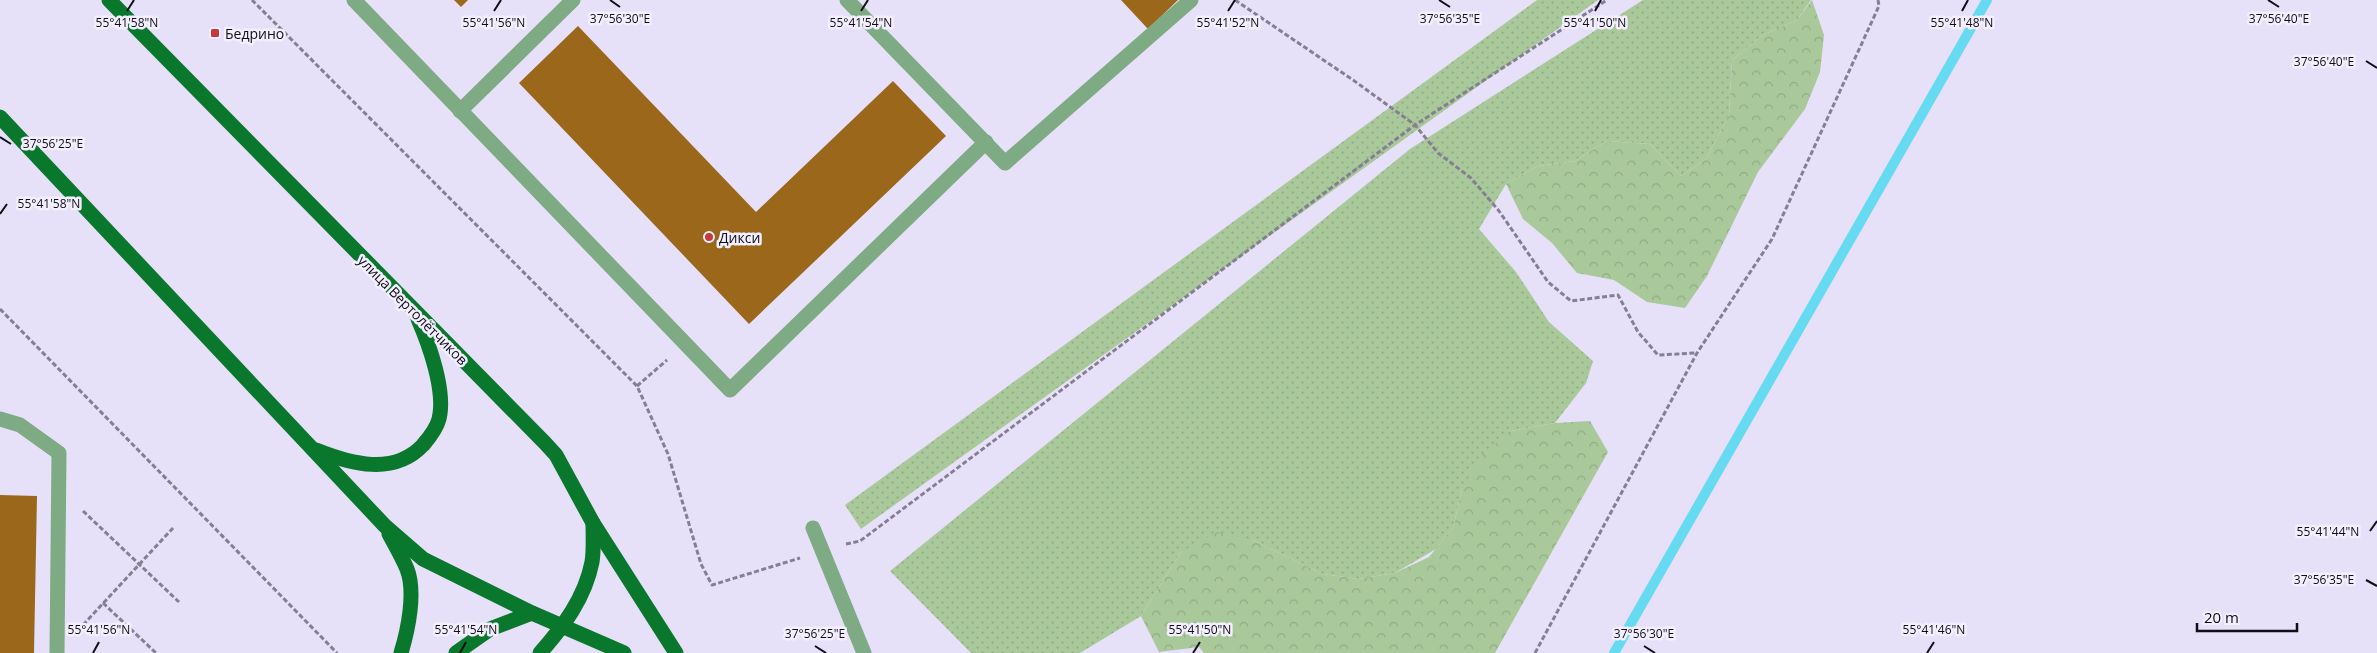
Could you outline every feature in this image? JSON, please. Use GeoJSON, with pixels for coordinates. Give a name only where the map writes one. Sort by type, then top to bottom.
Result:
{"type":"FeatureCollection","features":[{"type":"Feature","properties":{"kind":"main road","name":"улица Вертолётчиков"},"geometry":{"type":"LineString","coordinates":[[109,0],[415,313],[551,449],[593,523],[676,653]]}},
{"type":"Feature","properties":{"kind":"main road"},"geometry":{"type":"LineString","coordinates":[[0,117],[385,526],[422,560],[532,613],[624,653]]}},
{"type":"Feature","properties":{"kind":"main road"},"geometry":{"type":"LineString","coordinates":[[310,447],[335,457],[367,464],[389,464],[413,456],[428,439],[439,419],[440,395],[434,365],[415,313]]}},
{"type":"Feature","properties":{"kind":"main road"},"geometry":{"type":"LineString","coordinates":[[540,653],[564,626],[583,591],[592,562],[593,523]]}},
{"type":"Feature","properties":{"kind":"main road"},"geometry":{"type":"LineString","coordinates":[[385,526],[408,570],[411,604],[407,634],[401,653]]}},
{"type":"Feature","properties":{"kind":"main road"},"geometry":{"type":"LineString","coordinates":[[456,653],[490,629],[532,613]]}},
{"type":"Feature","properties":{"kind":"lane"},"geometry":{"type":"LineString","coordinates":[[354,0],[730,390],[986,142]]}},
{"type":"Feature","properties":{"kind":"lane"},"geometry":{"type":"LineString","coordinates":[[460,111],[574,0]]}},
{"type":"Feature","properties":{"kind":"lane"},"geometry":{"type":"LineString","coordinates":[[847,0],[1005,163],[1191,0]]}},
{"type":"Feature","properties":{"kind":"lane"},"geometry":{"type":"LineString","coordinates":[[0,419],[20,425],[60,453],[57,653]]}},
{"type":"Feature","properties":{"kind":"lane"},"geometry":{"type":"LineString","coordinates":[[813,528],[864,653]]}},
{"type":"Feature","properties":{"kind":"path"},"geometry":{"type":"LineString","coordinates":[[252,0],[637,386],[668,454],[701,564],[712,585],[860,540],[1415,125],[1608,0]]}},
{"type":"Feature","properties":{"kind":"path"},"geometry":{"type":"LineString","coordinates":[[1236,0],[1415,125],[1438,153],[1471,178],[1499,211],[1548,282],[1570,301],[1618,296],[1638,332],[1658,355],[1697,353]]}},
{"type":"Feature","properties":{"kind":"path"},"geometry":{"type":"LineString","coordinates":[[1535,653],[1697,353],[1772,239],[1879,6],[1878,0]]}},
{"type":"Feature","properties":{"kind":"path"},"geometry":{"type":"LineString","coordinates":[[0,310],[337,653]]}},
{"type":"Feature","properties":{"kind":"path"},"geometry":{"type":"LineString","coordinates":[[637,386],[686,344]]}},
{"type":"Feature","properties":{"kind":"path"},"geometry":{"type":"LineString","coordinates":[[59,488],[179,602]]}},
{"type":"Feature","properties":{"kind":"path"},"geometry":{"type":"LineString","coordinates":[[77,632],[173,528]]}},
{"type":"Feature","properties":{"kind":"path"},"geometry":{"type":"LineString","coordinates":[[103,603],[156,653]]}},
{"type":"Feature","properties":{"kind":"green space"},"geometry":{"type":"Polygon","coordinates":[[[1537,0],[1598,0],[861,529],[845,505],[1537,0]]]}},
{"type":"Feature","properties":{"kind":"green space"},"geometry":{"type":"Polygon","coordinates":[[[1643,0],[1811,0],[1797,20],[1763,35],[1732,60],[1729,115],[1706,159],[1681,176],[1650,144],[1606,141],[1575,161],[1538,166],[1506,184],[1479,229],[1516,272],[1549,322],[1593,361],[1586,383],[1555,423],[1510,431],[1462,489],[1453,528],[1436,549],[1395,573],[1359,579],[1323,574],[1252,540],[1181,552],[1141,616],[1080,653],[971,653],[890,571],[1410,149],[1643,0]]]}},
{"type":"Feature","properties":{"kind":"green space"},"geometry":{"type":"Polygon","coordinates":[[[1812,0],[1824,35],[1820,72],[1805,109],[1758,172],[1707,276],[1685,308],[1647,302],[1614,280],[1577,273],[1552,243],[1523,219],[1506,184],[1538,166],[1575,161],[1606,141],[1650,144],[1681,176],[1706,159],[1729,115],[1732,60],[1763,35],[1797,20],[1812,0]]]}},
{"type":"Feature","properties":{"kind":"green space"},"geometry":{"type":"Polygon","coordinates":[[[1590,421],[1608,452],[1495,653],[1204,653],[1199,647],[1159,652],[1141,616],[1181,552],[1217,532],[1252,540],[1323,574],[1359,579],[1395,573],[1429,557],[1453,528],[1462,489],[1481,455],[1510,431],[1555,423],[1590,421]]]}},
{"type":"Feature","properties":{"kind":"building"},"geometry":{"type":"Polygon","coordinates":[[[454,0],[468,0],[461,7],[454,0]]]}},
{"type":"Feature","properties":{"kind":"building"},"geometry":{"type":"Polygon","coordinates":[[[1121,0],[1178,0],[1148,29],[1121,0]]]}},
{"type":"Feature","properties":{"kind":"building"},"geometry":{"type":"Polygon","coordinates":[[[578,26],[756,212],[893,81],[946,136],[749,324],[519,83],[578,26]]]}},
{"type":"Feature","properties":{"kind":"building"},"geometry":{"type":"Polygon","coordinates":[[[0,495],[37,496],[34,653],[0,653],[0,495]]]}},
{"type":"Feature","properties":{"kind":"waterway"},"geometry":{"type":"LineString","coordinates":[[1614,653],[1987,0]]}},
{"type":"Feature","properties":{"kind":"place","name":"Бедрино"},"geometry":{"type":"Point","coordinates":[215,33]}},
{"type":"Feature","properties":{"kind":"place","name":"Дикси"},"geometry":{"type":"Point","coordinates":[709,237]}}]}
